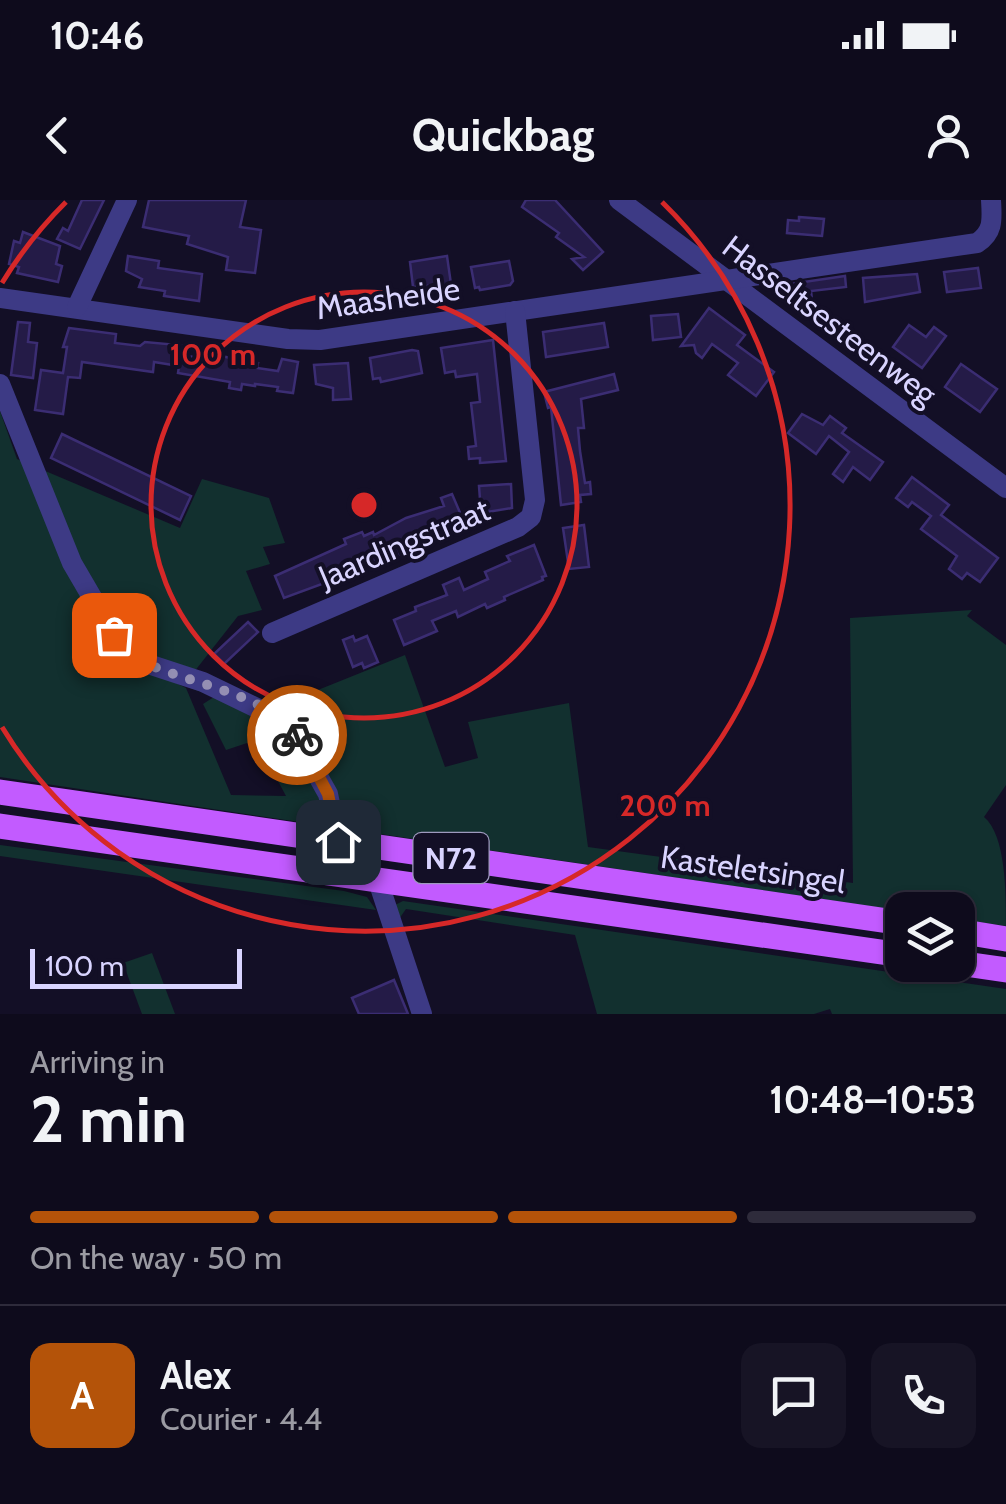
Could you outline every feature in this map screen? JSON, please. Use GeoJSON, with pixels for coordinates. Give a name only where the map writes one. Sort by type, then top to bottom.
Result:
{"type":"FeatureCollection","features":[{"type":"Feature","properties":{"kind":"main road","name":"Kasteletsingel"},"geometry":{"type":"LineString","coordinates":[[0,792],[885,921]]}},
{"type":"Feature","properties":{"kind":"main road","name":"Kasteletsingel"},"geometry":{"type":"LineString","coordinates":[[0,826],[885,953]]}},
{"type":"Feature","properties":{"kind":"main road"},"geometry":{"type":"LineString","coordinates":[[975,934],[1006,939]]}},
{"type":"Feature","properties":{"kind":"main road"},"geometry":{"type":"LineString","coordinates":[[975,965],[1006,970]]}},
{"type":"Feature","properties":{"kind":"street"},"geometry":{"type":"LineString","coordinates":[[77,307],[126,200]]}},
{"type":"Feature","properties":{"kind":"street","name":"Hasseltsesteenweg"},"geometry":{"type":"LineString","coordinates":[[619,200],[1006,488]]}},
{"type":"Feature","properties":{"kind":"street","name":"Maasheide"},"geometry":{"type":"LineString","coordinates":[[0,298],[320,340],[977,243],[992,226],[991,200]]}},
{"type":"Feature","properties":{"kind":"street","name":"Jaardingstraat"},"geometry":{"type":"LineString","coordinates":[[272,633],[518,527],[531,517],[536,500],[516,311]]}},
{"type":"Feature","properties":{"kind":"street"},"geometry":{"type":"LineString","coordinates":[[0,384],[72,563],[114,635],[139,660],[203,682],[288,723],[328,794],[338,842]]}},
{"type":"Feature","properties":{"kind":"street"},"geometry":{"type":"LineString","coordinates":[[377,878],[422,1014]]}},
{"type":"Feature","properties":{"kind":"green space"},"geometry":{"type":"Polygon","coordinates":[[[0,411],[17,459],[180,528],[202,479],[269,498],[285,543],[263,547],[270,564],[246,571],[262,610],[238,616],[194,672],[273,706],[324,807],[322,818],[313,824],[0,777],[0,411]],[[170,680],[186,688],[231,795],[286,796],[256,740],[226,750],[203,704],[214,697],[170,680]]]}},
{"type":"Feature","properties":{"kind":"green space"},"geometry":{"type":"Polygon","coordinates":[[[972,610],[967,616],[1006,645],[1006,785],[984,817],[1001,851],[1006,926],[975,921],[975,892],[885,892],[885,908],[360,831],[336,800],[288,702],[405,655],[445,767],[478,758],[468,722],[569,703],[588,847],[853,883],[850,618],[972,610]]]}},
{"type":"Feature","properties":{"kind":"green space"},"geometry":{"type":"Polygon","coordinates":[[[0,845],[344,891],[367,897],[376,910],[0,856],[0,845]]]}},
{"type":"Feature","properties":{"kind":"green space"},"geometry":{"type":"Polygon","coordinates":[[[403,901],[885,971],[885,982],[958,982],[1006,989],[1006,1014],[832,1014],[830,1009],[814,1014],[597,1014],[575,935],[406,909],[399,919],[395,905],[403,901]]]}},
{"type":"Feature","properties":{"kind":"green space"},"geometry":{"type":"Polygon","coordinates":[[[152,953],[175,1014],[142,1014],[123,963],[152,953]]]}},
{"type":"Feature","properties":{"kind":"building"},"geometry":{"type":"Polygon","coordinates":[[[82,200],[104,200],[80,249],[57,239],[63,228],[68,231],[82,200]]]}},
{"type":"Feature","properties":{"kind":"building"},"geometry":{"type":"Polygon","coordinates":[[[149,200],[246,200],[240,227],[261,230],[255,273],[226,270],[228,257],[187,244],[189,236],[143,227],[149,200]]]}},
{"type":"Feature","properties":{"kind":"building"},"geometry":{"type":"Polygon","coordinates":[[[526,200],[555,200],[603,252],[583,270],[572,259],[584,257],[522,207],[526,200]]]}},
{"type":"Feature","properties":{"kind":"building"},"geometry":{"type":"Polygon","coordinates":[[[799,217],[824,219],[822,236],[787,233],[788,220],[799,221],[799,217]]]}},
{"type":"Feature","properties":{"kind":"building"},"geometry":{"type":"Polygon","coordinates":[[[23,232],[60,246],[56,264],[62,266],[58,282],[17,273],[19,267],[9,264],[14,241],[20,243],[23,232]]]}},
{"type":"Feature","properties":{"kind":"building"},"geometry":{"type":"Polygon","coordinates":[[[128,256],[159,261],[158,268],[202,274],[199,301],[164,296],[165,291],[139,287],[142,279],[126,271],[128,256]]]}},
{"type":"Feature","properties":{"kind":"building"},"geometry":{"type":"Polygon","coordinates":[[[447,256],[451,284],[413,287],[410,262],[447,256]]]}},
{"type":"Feature","properties":{"kind":"building"},"geometry":{"type":"Polygon","coordinates":[[[509,261],[513,281],[510,285],[475,288],[471,267],[509,261]]]}},
{"type":"Feature","properties":{"kind":"building"},"geometry":{"type":"Polygon","coordinates":[[[978,268],[981,288],[947,292],[944,272],[978,268]]]}},
{"type":"Feature","properties":{"kind":"building"},"geometry":{"type":"Polygon","coordinates":[[[917,274],[920,292],[865,302],[863,278],[917,274]]]}},
{"type":"Feature","properties":{"kind":"building"},"geometry":{"type":"Polygon","coordinates":[[[845,276],[846,287],[811,291],[812,300],[792,302],[790,284],[845,276]]]}},
{"type":"Feature","properties":{"kind":"building"},"geometry":{"type":"Polygon","coordinates":[[[709,308],[745,335],[737,345],[774,372],[756,396],[728,375],[738,363],[712,344],[702,358],[694,345],[681,346],[709,308]]]}},
{"type":"Feature","properties":{"kind":"building"},"geometry":{"type":"Polygon","coordinates":[[[678,314],[681,337],[653,340],[651,316],[678,314]]]}},
{"type":"Feature","properties":{"kind":"building"},"geometry":{"type":"Polygon","coordinates":[[[18,322],[30,323],[28,342],[37,343],[33,378],[11,375],[18,322]]]}},
{"type":"Feature","properties":{"kind":"building"},"geometry":{"type":"Polygon","coordinates":[[[604,323],[608,347],[546,357],[543,332],[604,323]]]}},
{"type":"Feature","properties":{"kind":"building"},"geometry":{"type":"Polygon","coordinates":[[[909,325],[926,337],[934,327],[946,336],[922,368],[893,347],[909,325]]]}},
{"type":"Feature","properties":{"kind":"building"},"geometry":{"type":"Polygon","coordinates":[[[69,328],[116,334],[115,343],[189,346],[187,356],[210,359],[210,354],[258,363],[257,368],[278,371],[282,359],[298,362],[293,393],[255,384],[242,384],[241,390],[229,388],[230,382],[178,373],[179,366],[154,362],[153,372],[82,362],[80,378],[68,377],[63,414],[35,410],[41,370],[63,373],[67,347],[63,347],[69,328]]]}},
{"type":"Feature","properties":{"kind":"building"},"geometry":{"type":"Polygon","coordinates":[[[493,340],[506,461],[480,463],[480,458],[469,459],[468,447],[476,446],[471,403],[480,402],[477,374],[456,377],[455,371],[445,373],[441,348],[493,340]]]}},
{"type":"Feature","properties":{"kind":"building"},"geometry":{"type":"Polygon","coordinates":[[[418,351],[422,373],[381,382],[380,378],[373,379],[370,358],[418,351]]]}},
{"type":"Feature","properties":{"kind":"building"},"geometry":{"type":"Polygon","coordinates":[[[348,363],[351,399],[333,400],[333,388],[316,384],[314,365],[348,363]]]}},
{"type":"Feature","properties":{"kind":"building"},"geometry":{"type":"Polygon","coordinates":[[[961,364],[997,389],[980,412],[945,387],[961,364]]]}},
{"type":"Feature","properties":{"kind":"building"},"geometry":{"type":"Polygon","coordinates":[[[614,374],[618,390],[581,399],[584,428],[578,428],[580,451],[585,483],[590,482],[591,494],[580,495],[581,502],[561,505],[551,407],[548,408],[544,392],[614,374]]]}},
{"type":"Feature","properties":{"kind":"building"},"geometry":{"type":"Polygon","coordinates":[[[802,414],[823,425],[830,416],[846,428],[842,433],[883,462],[870,480],[853,467],[843,482],[833,474],[849,452],[829,436],[816,454],[788,433],[802,414]]]}},
{"type":"Feature","properties":{"kind":"building"},"geometry":{"type":"Polygon","coordinates":[[[62,434],[191,496],[180,520],[51,458],[62,434]]]}},
{"type":"Feature","properties":{"kind":"building"},"geometry":{"type":"Polygon","coordinates":[[[912,477],[949,505],[941,515],[998,558],[980,582],[967,573],[962,579],[949,569],[957,556],[921,529],[931,516],[912,502],[908,507],[896,498],[912,477]]]}},
{"type":"Feature","properties":{"kind":"building"},"geometry":{"type":"Polygon","coordinates":[[[511,484],[512,508],[481,513],[479,486],[511,484]]]}},
{"type":"Feature","properties":{"kind":"building"},"geometry":{"type":"Polygon","coordinates":[[[452,494],[464,522],[424,537],[426,542],[387,560],[284,598],[275,576],[346,544],[344,539],[362,532],[364,536],[373,532],[374,535],[406,518],[444,506],[441,498],[452,494]]]}},
{"type":"Feature","properties":{"kind":"building"},"geometry":{"type":"Polygon","coordinates":[[[584,525],[589,567],[569,569],[563,528],[584,525]]]}},
{"type":"Feature","properties":{"kind":"building"},"geometry":{"type":"Polygon","coordinates":[[[534,545],[546,576],[543,580],[487,608],[485,604],[458,617],[456,611],[432,621],[437,631],[404,645],[394,620],[447,595],[443,585],[459,578],[464,590],[488,579],[485,572],[510,561],[507,556],[534,545]]]}},
{"type":"Feature","properties":{"kind":"building"},"geometry":{"type":"Polygon","coordinates":[[[248,622],[258,632],[224,664],[214,654],[248,622]]]}},
{"type":"Feature","properties":{"kind":"building"},"geometry":{"type":"Polygon","coordinates":[[[353,636],[355,641],[367,636],[378,662],[364,668],[362,663],[353,667],[343,640],[353,636]]]}},
{"type":"Feature","properties":{"kind":"building"},"geometry":{"type":"Polygon","coordinates":[[[394,980],[408,1014],[359,1014],[352,998],[394,980]]]}},
{"type":"Feature","properties":{"kind":"way so far"},"geometry":{"type":"LineString","coordinates":[[114,635],[139,660],[203,682],[271,713],[288,723],[297,735]]}},
{"type":"Feature","properties":{"kind":"route"},"geometry":{"type":"LineString","coordinates":[[297,735],[328,794],[338,842]]}}]}
